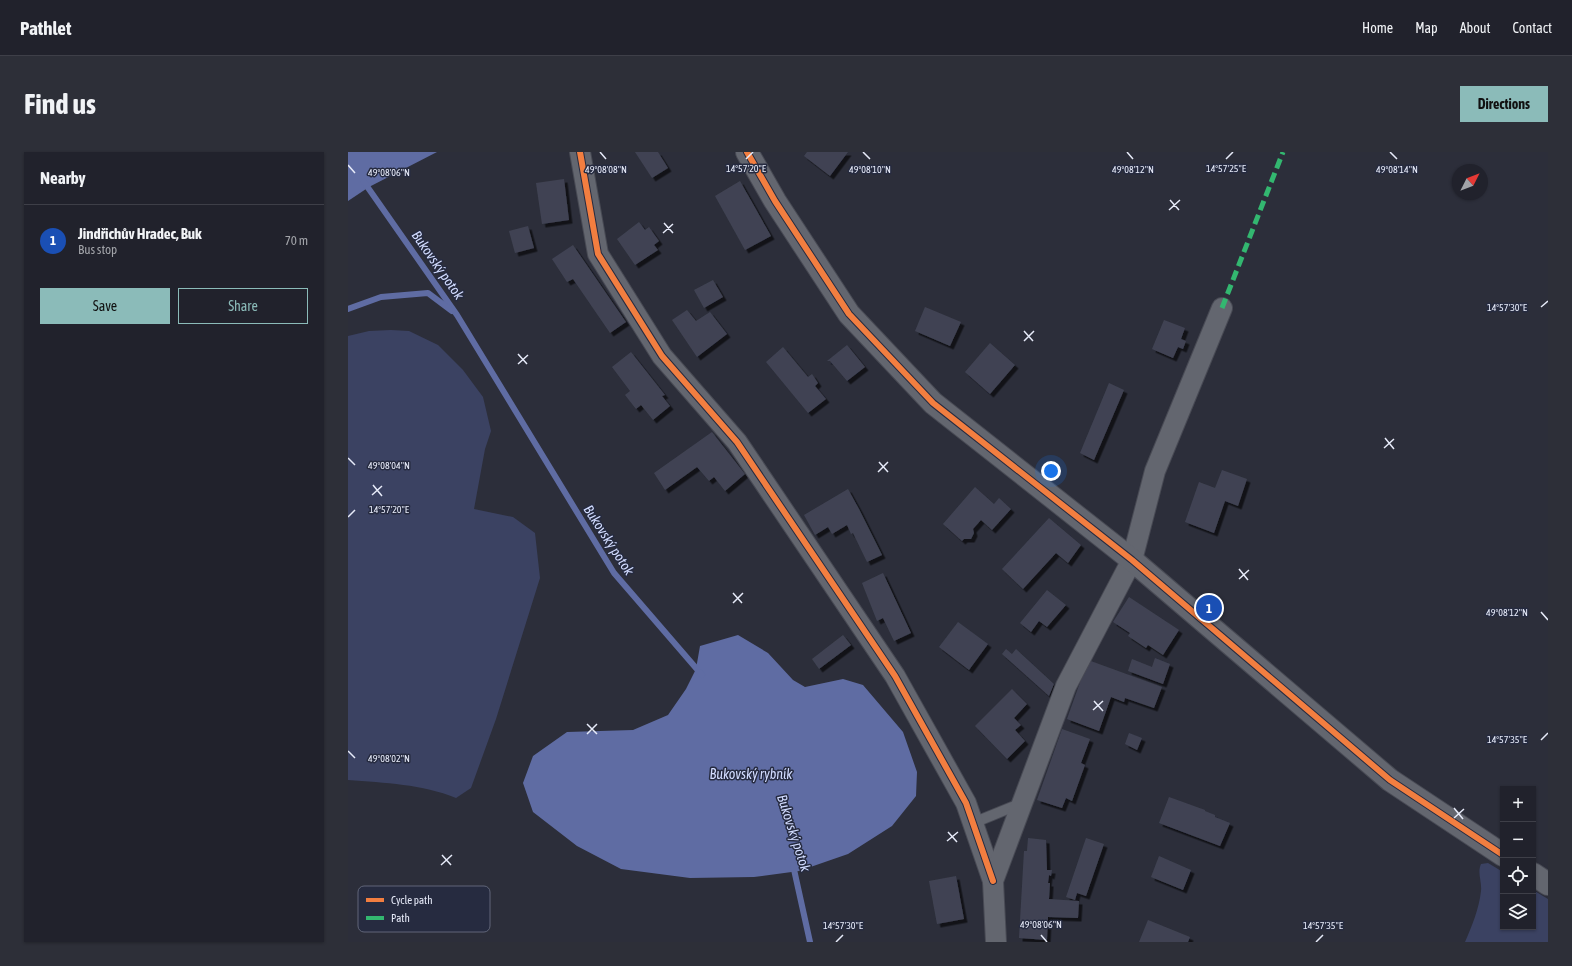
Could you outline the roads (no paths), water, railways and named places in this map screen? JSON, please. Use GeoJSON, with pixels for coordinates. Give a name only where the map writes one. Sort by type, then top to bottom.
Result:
{"type":"FeatureCollection","features":[{"type":"Feature","properties":{"kind":"street"},"geometry":{"type":"LineString","coordinates":[[580,152],[598,254],[662,356],[737,442],[895,676],[966,803],[994,880],[996,942]]}},
{"type":"Feature","properties":{"kind":"street"},"geometry":{"type":"LineString","coordinates":[[747,152],[775,201],[849,314],[933,403],[1132,560],[1390,780],[1500,853]]}},
{"type":"Feature","properties":{"kind":"street"},"geometry":{"type":"LineString","coordinates":[[994,880],[1066,686],[1132,560],[1155,471],[1222,308]]}},
{"type":"Feature","properties":{"kind":"street"},"geometry":{"type":"LineString","coordinates":[[1536,876],[1548,884]]}},
{"type":"Feature","properties":{"kind":"lane"},"geometry":{"type":"LineString","coordinates":[[973,823],[1022,803]]}},
{"type":"Feature","properties":{"kind":"water"},"geometry":{"type":"Polygon","coordinates":[[[348,152],[437,152],[369,187],[348,201],[348,152]]]}},
{"type":"Feature","properties":{"kind":"water","name":"Bukovský rybník"},"geometry":{"type":"Polygon","coordinates":[[[738,635],[768,653],[793,680],[805,687],[843,679],[863,685],[903,732],[917,772],[916,796],[892,826],[848,854],[799,871],[754,877],[690,878],[621,869],[577,846],[533,812],[523,783],[533,756],[567,732],[633,730],[668,715],[686,689],[696,669],[700,646],[738,635]]]}},
{"type":"Feature","properties":{"kind":"waterway","name":"Bukovský potok"},"geometry":{"type":"LineString","coordinates":[[364,182],[457,315],[614,573],[702,675]]}},
{"type":"Feature","properties":{"kind":"waterway"},"geometry":{"type":"LineString","coordinates":[[348,309],[381,297],[428,293],[452,311]]}},
{"type":"Feature","properties":{"kind":"waterway","name":"Bukovský potok"},"geometry":{"type":"LineString","coordinates":[[793,865],[810,942]]}},
{"type":"Feature","properties":{"kind":"place","name":"Jindřichův Hradec, Buk"},"geometry":{"type":"Point","coordinates":[1209,608]}}]}
